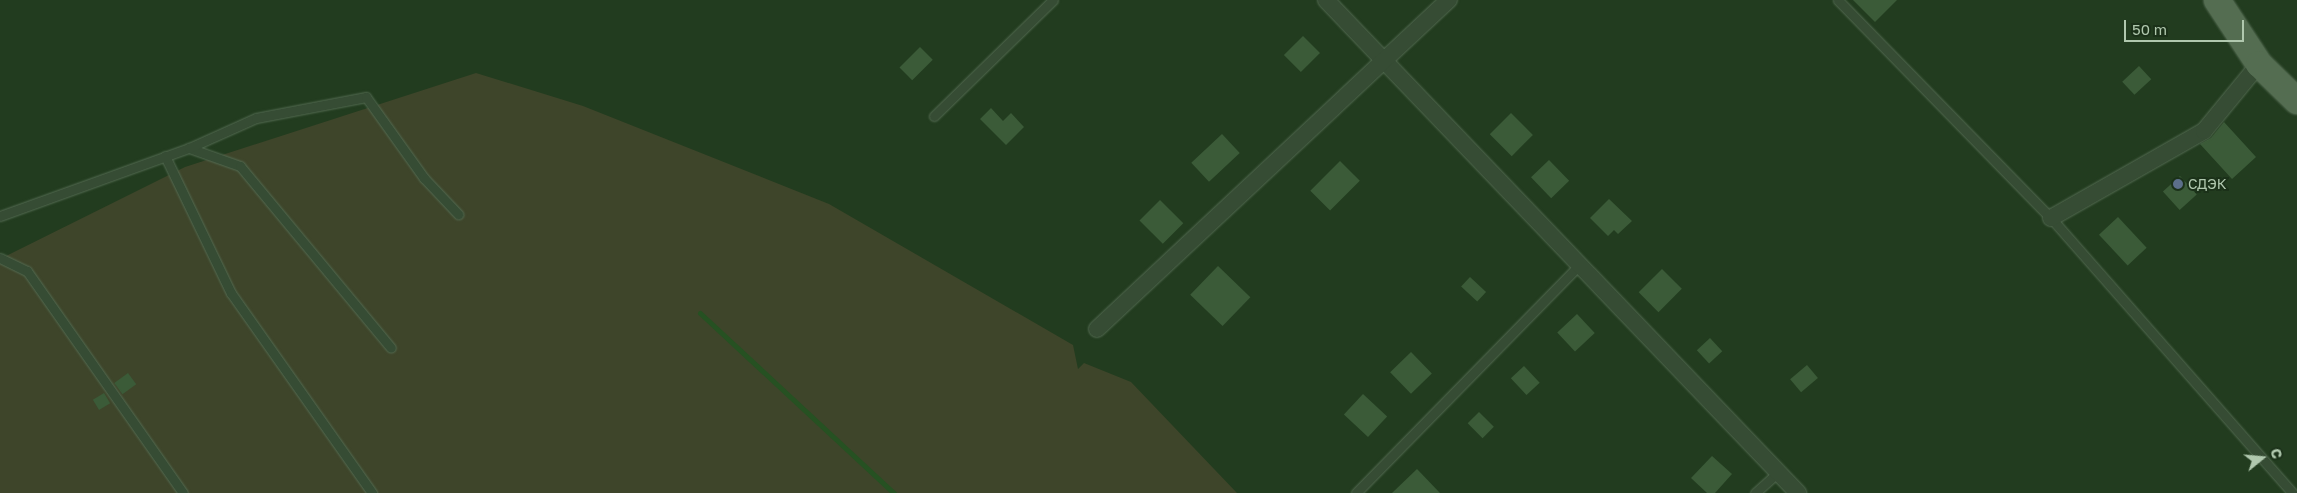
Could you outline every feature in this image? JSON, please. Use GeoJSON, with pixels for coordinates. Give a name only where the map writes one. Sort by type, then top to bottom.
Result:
{"type":"FeatureCollection","features":[{"type":"Feature","properties":{"kind":"main road"},"geometry":{"type":"LineString","coordinates":[[2217,0],[2259,64],[2297,100]]}},
{"type":"Feature","properties":{"kind":"street"},"geometry":{"type":"LineString","coordinates":[[1326,0],[1386,60],[1798,493]]}},
{"type":"Feature","properties":{"kind":"street"},"geometry":{"type":"LineString","coordinates":[[1097,329],[1449,0]]}},
{"type":"Feature","properties":{"kind":"street"},"geometry":{"type":"LineString","coordinates":[[2051,218],[2204,131],[2259,64]]}},
{"type":"Feature","properties":{"kind":"lane"},"geometry":{"type":"LineString","coordinates":[[934,116],[1053,0]]}},
{"type":"Feature","properties":{"kind":"lane"},"geometry":{"type":"LineString","coordinates":[[1839,1],[2051,218],[2293,493]]}},
{"type":"Feature","properties":{"kind":"lane"},"geometry":{"type":"LineString","coordinates":[[0,216],[188,148],[256,118],[366,97],[424,178],[458,214]]}},
{"type":"Feature","properties":{"kind":"lane"},"geometry":{"type":"LineString","coordinates":[[188,148],[240,166],[391,348]]}},
{"type":"Feature","properties":{"kind":"lane"},"geometry":{"type":"LineString","coordinates":[[165,156],[231,293],[372,493]]}},
{"type":"Feature","properties":{"kind":"lane"},"geometry":{"type":"LineString","coordinates":[[0,258],[27,271],[183,493]]}},
{"type":"Feature","properties":{"kind":"lane"},"geometry":{"type":"LineString","coordinates":[[1356,493],[1580,264]]}},
{"type":"Feature","properties":{"kind":"lane"},"geometry":{"type":"LineString","coordinates":[[1755,493],[1778,472]]}},
{"type":"Feature","properties":{"kind":"green space"},"geometry":{"type":"Polygon","coordinates":[[[476,73],[583,106],[829,204],[1073,345],[1078,369],[1084,363],[1131,382],[1237,493],[0,493],[0,259],[185,167],[476,73]]]}},
{"type":"Feature","properties":{"kind":"building"},"geometry":{"type":"Polygon","coordinates":[[[1853,0],[1897,0],[1875,22],[1853,0]]]}},
{"type":"Feature","properties":{"kind":"building"},"geometry":{"type":"Polygon","coordinates":[[[1303,36],[1320,53],[1301,72],[1284,55],[1303,36]]]}},
{"type":"Feature","properties":{"kind":"building"},"geometry":{"type":"Polygon","coordinates":[[[920,47],[933,60],[912,80],[899,68],[920,47]]]}},
{"type":"Feature","properties":{"kind":"building"},"geometry":{"type":"Polygon","coordinates":[[[2139,66],[2151,79],[2134,95],[2122,82],[2139,66]]]}},
{"type":"Feature","properties":{"kind":"building"},"geometry":{"type":"Polygon","coordinates":[[[991,108],[1003,121],[1011,113],[1024,127],[1006,145],[980,119],[991,108]]]}},
{"type":"Feature","properties":{"kind":"building"},"geometry":{"type":"Polygon","coordinates":[[[1511,113],[1533,135],[1512,156],[1490,134],[1511,113]]]}},
{"type":"Feature","properties":{"kind":"building"},"geometry":{"type":"Polygon","coordinates":[[[2224,122],[2256,157],[2232,179],[2200,144],[2211,138],[2224,122]]]}},
{"type":"Feature","properties":{"kind":"building"},"geometry":{"type":"Polygon","coordinates":[[[1222,134],[1240,153],[1209,182],[1191,163],[1222,134]]]}},
{"type":"Feature","properties":{"kind":"building"},"geometry":{"type":"Polygon","coordinates":[[[1549,160],[1569,181],[1551,198],[1531,177],[1549,160]]]}},
{"type":"Feature","properties":{"kind":"building"},"geometry":{"type":"Polygon","coordinates":[[[1340,161],[1360,181],[1330,210],[1310,191],[1340,161]]]}},
{"type":"Feature","properties":{"kind":"building"},"geometry":{"type":"Polygon","coordinates":[[[2180,176],[2197,195],[2180,210],[2163,191],[2180,176]]]}},
{"type":"Feature","properties":{"kind":"building"},"geometry":{"type":"Polygon","coordinates":[[[1609,199],[1632,221],[1618,234],[1614,230],[1608,236],[1590,218],[1609,199]]]}},
{"type":"Feature","properties":{"kind":"building"},"geometry":{"type":"Polygon","coordinates":[[[1160,200],[1183,223],[1163,244],[1139,221],[1160,200]]]}},
{"type":"Feature","properties":{"kind":"building"},"geometry":{"type":"Polygon","coordinates":[[[2118,217],[2147,248],[2128,265],[2099,235],[2118,217]]]}},
{"type":"Feature","properties":{"kind":"building"},"geometry":{"type":"Polygon","coordinates":[[[1218,266],[1250,297],[1223,326],[1190,295],[1218,266]]]}},
{"type":"Feature","properties":{"kind":"building"},"geometry":{"type":"Polygon","coordinates":[[[1662,269],[1682,289],[1658,312],[1639,292],[1662,269]]]}},
{"type":"Feature","properties":{"kind":"building"},"geometry":{"type":"Polygon","coordinates":[[[1470,277],[1486,292],[1477,302],[1461,287],[1470,277]]]}},
{"type":"Feature","properties":{"kind":"building"},"geometry":{"type":"Polygon","coordinates":[[[1577,314],[1595,333],[1575,351],[1557,332],[1577,314]]]}},
{"type":"Feature","properties":{"kind":"building"},"geometry":{"type":"Polygon","coordinates":[[[1710,338],[1722,351],[1709,363],[1697,350],[1710,338]]]}},
{"type":"Feature","properties":{"kind":"building"},"geometry":{"type":"Polygon","coordinates":[[[1411,352],[1432,374],[1411,394],[1390,372],[1411,352]]]}},
{"type":"Feature","properties":{"kind":"building"},"geometry":{"type":"Polygon","coordinates":[[[1807,365],[1818,378],[1801,392],[1790,379],[1807,365]]]}},
{"type":"Feature","properties":{"kind":"building"},"geometry":{"type":"Polygon","coordinates":[[[1524,366],[1540,383],[1527,395],[1511,378],[1524,366]]]}},
{"type":"Feature","properties":{"kind":"building"},"geometry":{"type":"Polygon","coordinates":[[[128,373],[136,384],[122,394],[114,383],[128,373]]]}},
{"type":"Feature","properties":{"kind":"building"},"geometry":{"type":"Polygon","coordinates":[[[104,393],[110,403],[99,410],[93,400],[104,393]]]}},
{"type":"Feature","properties":{"kind":"building"},"geometry":{"type":"Polygon","coordinates":[[[1363,394],[1387,417],[1368,437],[1344,414],[1363,394]]]}},
{"type":"Feature","properties":{"kind":"building"},"geometry":{"type":"Polygon","coordinates":[[[1479,412],[1494,427],[1483,438],[1468,423],[1479,412]]]}},
{"type":"Feature","properties":{"kind":"building"},"geometry":{"type":"Polygon","coordinates":[[[1712,456],[1732,474],[1715,493],[1707,493],[1691,478],[1712,456]]]}},
{"type":"Feature","properties":{"kind":"building"},"geometry":{"type":"Polygon","coordinates":[[[1417,469],[1440,493],[1392,493],[1417,469]]]}},
{"type":"Feature","properties":{"kind":"waterway"},"geometry":{"type":"LineString","coordinates":[[700,313],[894,493]]}},
{"type":"Feature","properties":{"kind":"place","name":"СДЭК"},"geometry":{"type":"Point","coordinates":[2178,184]}}]}
